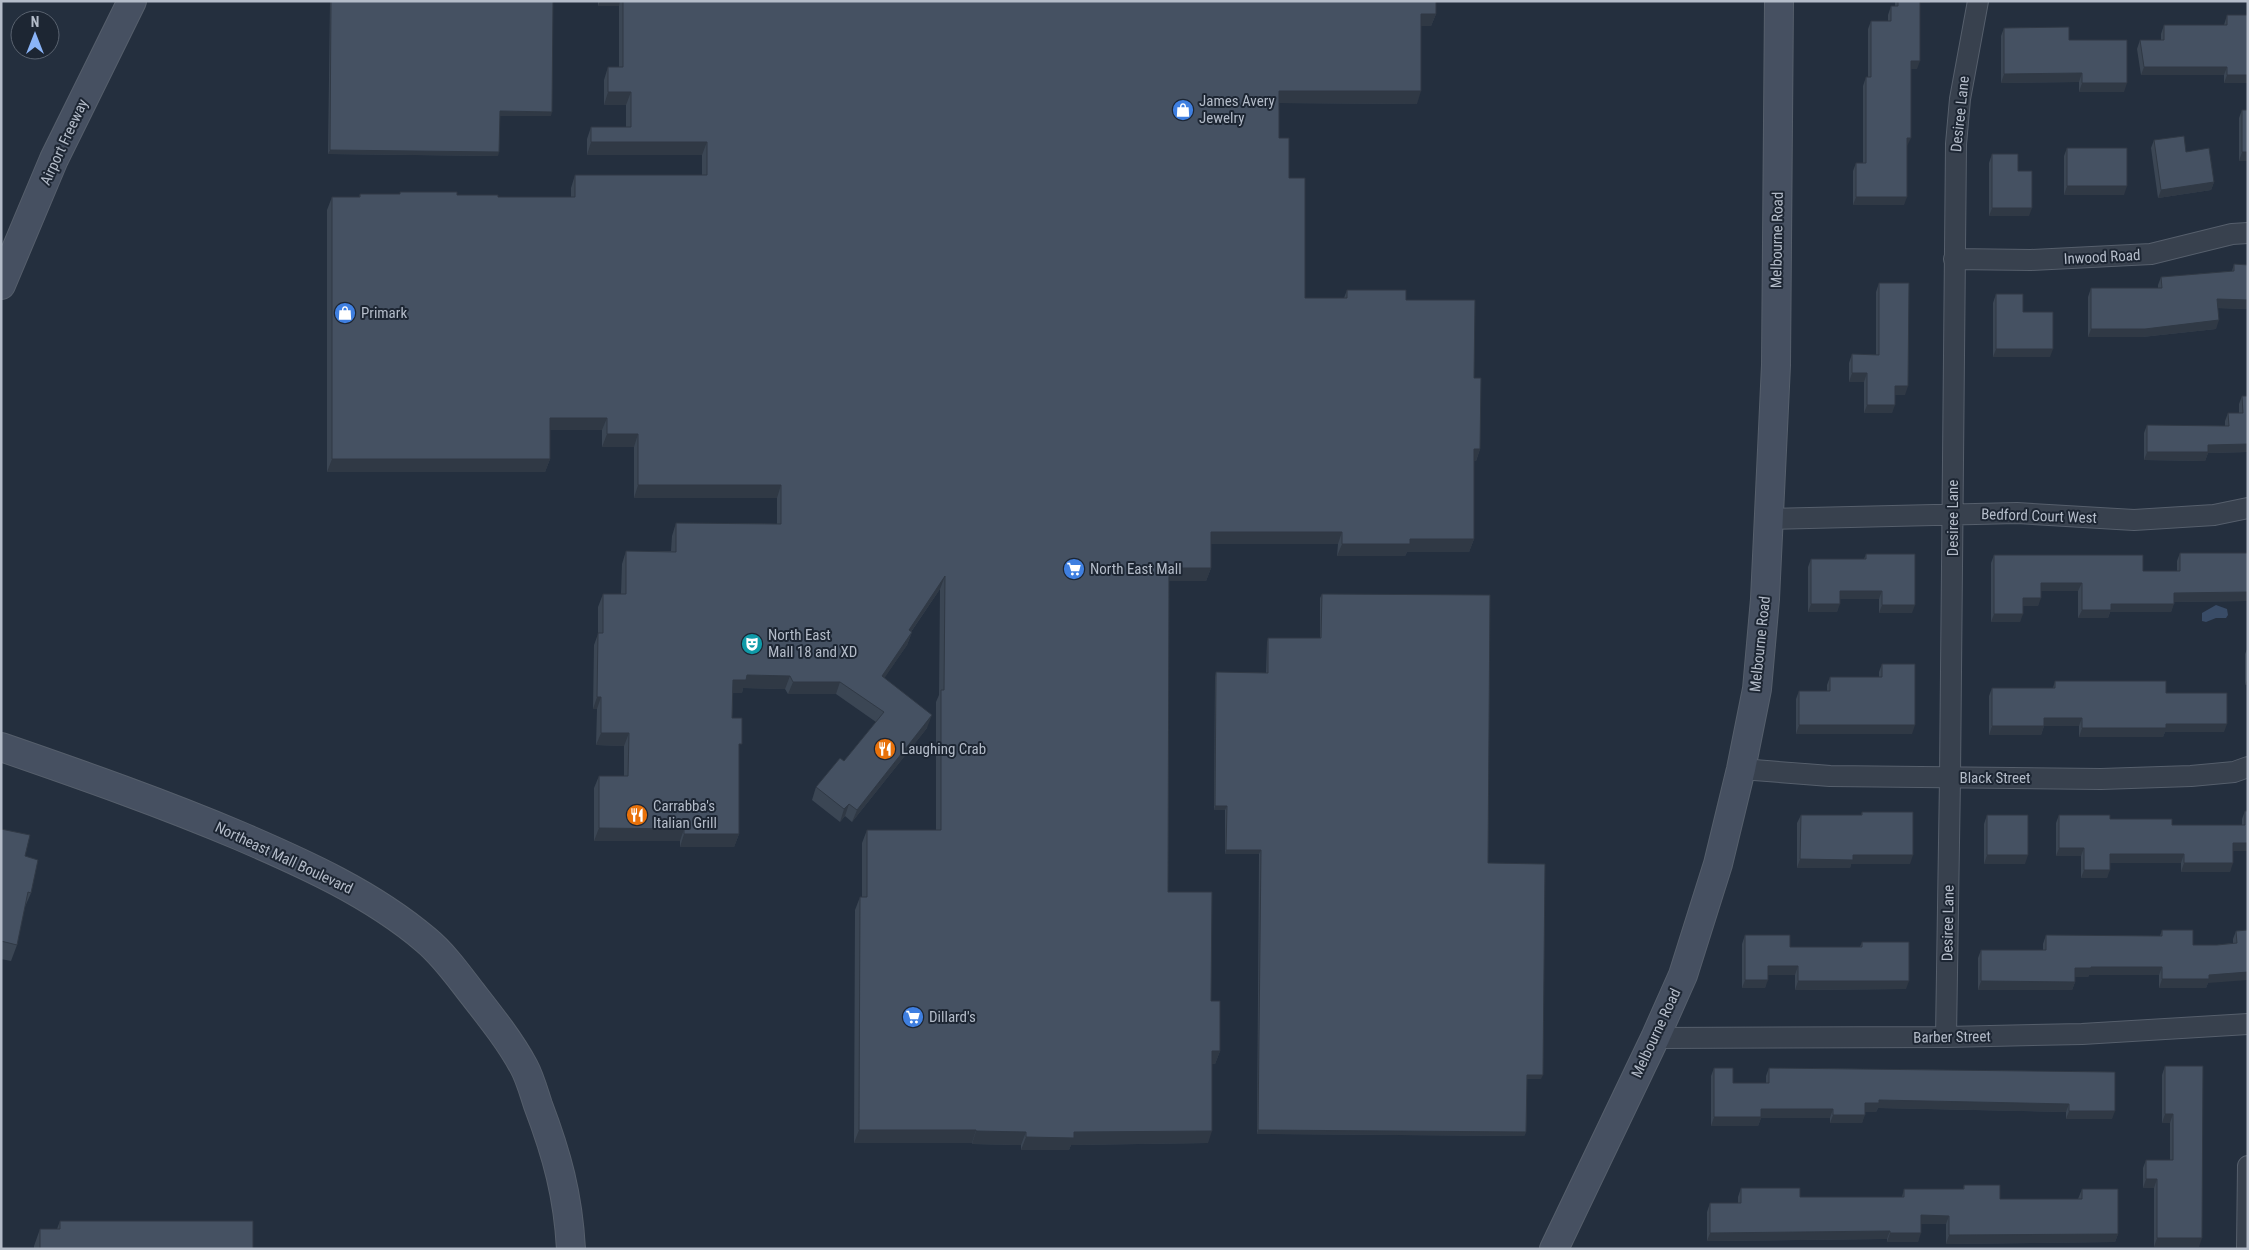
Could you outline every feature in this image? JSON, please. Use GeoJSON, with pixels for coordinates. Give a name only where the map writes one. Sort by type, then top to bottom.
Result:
{"type":"FeatureCollection","features":[{"type":"Feature","properties":{"kind":"main road","name":"Airport Freeway"},"geometry":{"type":"LineString","coordinates":[[1,285],[54,160],[132,1]]}},
{"type":"Feature","properties":{"kind":"main road","name":"Melbourne Road"},"geometry":{"type":"LineString","coordinates":[[1554,1249],[1655,1038],[1683,975],[1718,864],[1741,769],[1757,689],[1765,599],[1776,365],[1779,1]]}},
{"type":"Feature","properties":{"kind":"main road","name":"Northeast Mall Boulevard"},"geometry":{"type":"LineString","coordinates":[[1,747],[166,806],[280,853],[352,889],[409,926],[428,942],[452,967],[524,1067],[563,1179],[569,1217],[571,1249]]}},
{"type":"Feature","properties":{"kind":"street","name":"Desiree Lane"},"geometry":{"type":"LineString","coordinates":[[1946,1037],[1956,144],[1958,117],[1978,1]]}},
{"type":"Feature","properties":{"kind":"street","name":"Inwood Road"},"geometry":{"type":"LineString","coordinates":[[1954,259],[2031,260],[2151,254],[2232,234],[2248,233]]}},
{"type":"Feature","properties":{"kind":"street","name":"Bedford Court West"},"geometry":{"type":"LineString","coordinates":[[1769,519],[2017,513],[2134,520],[2214,515],[2248,508]]}},
{"type":"Feature","properties":{"kind":"street","name":"Black Street"},"geometry":{"type":"LineString","coordinates":[[1741,769],[1830,776],[2101,778],[2192,776],[2234,772],[2248,767]]}},
{"type":"Feature","properties":{"kind":"street","name":"Barber Street"},"geometry":{"type":"LineString","coordinates":[[1655,1038],[1946,1037],[2082,1034],[2248,1024]]}},
{"type":"Feature","properties":{"kind":"street"},"geometry":{"type":"LineString","coordinates":[[2247,1249],[2248,1166]]}},
{"type":"Feature","properties":{"kind":"water"},"geometry":{"type":"Polygon","coordinates":[[[2216,605],[2227,609],[2228,615],[2226,618],[2202,621],[2202,613],[2216,605]]]}},
{"type":"Feature","properties":{"kind":"building"},"geometry":{"type":"Polygon","coordinates":[[[331,1],[553,1],[552,112],[500,111],[499,152],[330,150],[331,1]]]}},
{"type":"Feature","properties":{"kind":"building","name":"North East Mall"},"geometry":{"type":"Polygon","coordinates":[[[623,1],[1436,1],[1436,14],[1421,14],[1421,91],[1279,91],[1279,138],[1289,138],[1289,178],[1305,178],[1305,298],[1347,298],[1347,290],[1406,290],[1406,300],[1475,300],[1474,378],[1481,378],[1480,449],[1474,449],[1474,539],[1410,539],[1410,544],[1342,544],[1342,532],[1211,532],[1211,568],[1169,568],[1168,892],[1212,892],[1211,1001],[1220,1001],[1220,1051],[1212,1051],[1212,1131],[1074,1132],[1074,1138],[1026,1137],[1026,1132],[976,1130],[859,1130],[860,897],[867,897],[867,830],[941,830],[941,690],[944,690],[945,576],[909,630],[912,632],[882,676],[932,715],[857,810],[849,804],[844,809],[816,787],[840,758],[844,761],[884,712],[840,682],[793,682],[790,676],[747,675],[746,680],[733,680],[732,718],[742,718],[742,744],[739,744],[739,834],[684,834],[684,829],[599,828],[599,776],[628,776],[629,733],[601,733],[601,697],[597,697],[598,633],[603,633],[603,594],[626,594],[626,551],[676,552],[676,523],[781,524],[781,485],[638,485],[638,434],[607,434],[607,418],[550,418],[550,459],[332,459],[332,197],[360,197],[360,194],[400,194],[400,192],[457,192],[457,195],[498,195],[498,197],[575,197],[575,175],[707,175],[707,142],[591,142],[591,127],[631,127],[631,92],[608,92],[608,67],[623,67],[623,1]]]}},
{"type":"Feature","properties":{"kind":"building"},"geometry":{"type":"Polygon","coordinates":[[[1898,1],[1920,1],[1920,61],[1911,61],[1911,138],[1907,138],[1907,197],[1856,197],[1856,163],[1866,163],[1866,77],[1871,77],[1871,21],[1891,21],[1891,6],[1898,6],[1898,1]]]}},
{"type":"Feature","properties":{"kind":"building"},"geometry":{"type":"Polygon","coordinates":[[[2227,15],[2248,15],[2248,75],[2227,75],[2227,67],[2144,67],[2140,40],[2164,40],[2164,25],[2227,25],[2227,15]]]}},
{"type":"Feature","properties":{"kind":"building"},"geometry":{"type":"Polygon","coordinates":[[[2069,27],[2069,40],[2127,40],[2127,83],[2082,83],[2082,73],[2004,74],[2004,28],[2069,27]]]}},
{"type":"Feature","properties":{"kind":"building"},"geometry":{"type":"Polygon","coordinates":[[[2242,110],[2248,110],[2248,152],[2242,152],[2242,110]]]}},
{"type":"Feature","properties":{"kind":"building"},"geometry":{"type":"Polygon","coordinates":[[[2184,136],[2186,152],[2209,148],[2214,182],[2161,190],[2154,140],[2184,136]]]}},
{"type":"Feature","properties":{"kind":"building"},"geometry":{"type":"Polygon","coordinates":[[[2067,148],[2127,148],[2127,186],[2067,186],[2067,148]]]}},
{"type":"Feature","properties":{"kind":"building"},"geometry":{"type":"Polygon","coordinates":[[[1992,154],[2018,154],[2018,171],[2032,171],[2032,208],[1992,208],[1992,154]]]}},
{"type":"Feature","properties":{"kind":"building"},"geometry":{"type":"Polygon","coordinates":[[[2234,264],[2248,265],[2248,300],[2217,299],[2219,320],[2145,329],[2091,329],[2091,288],[2162,288],[2161,277],[2234,271],[2234,264]]]}},
{"type":"Feature","properties":{"kind":"building"},"geometry":{"type":"Polygon","coordinates":[[[1879,283],[1909,283],[1908,386],[1895,386],[1895,405],[1867,405],[1867,373],[1852,373],[1852,354],[1879,355],[1879,283]]]}},
{"type":"Feature","properties":{"kind":"building"},"geometry":{"type":"Polygon","coordinates":[[[1996,294],[2023,294],[2023,312],[2053,312],[2053,349],[1996,349],[1996,294]]]}},
{"type":"Feature","properties":{"kind":"building"},"geometry":{"type":"Polygon","coordinates":[[[2242,396],[2248,396],[2248,444],[2208,445],[2208,452],[2147,452],[2147,425],[2229,426],[2228,413],[2243,413],[2242,396]]]}},
{"type":"Feature","properties":{"kind":"building"},"geometry":{"type":"Polygon","coordinates":[[[2180,553],[2248,553],[2248,592],[2174,593],[2174,604],[2111,604],[2111,610],[2082,610],[2082,583],[2041,583],[2041,598],[2023,598],[2023,614],[1994,614],[1994,555],[2143,555],[2143,571],[2180,571],[2180,553]]]}},
{"type":"Feature","properties":{"kind":"building"},"geometry":{"type":"Polygon","coordinates":[[[1866,554],[1915,554],[1915,605],[1882,605],[1882,591],[1840,591],[1840,604],[1811,604],[1811,559],[1866,559],[1866,554]]]}},
{"type":"Feature","properties":{"kind":"building"},"geometry":{"type":"Polygon","coordinates":[[[1322,594],[1490,595],[1488,863],[1545,864],[1543,1075],[1527,1075],[1526,1132],[1258,1130],[1261,850],[1226,850],[1227,806],[1215,806],[1216,672],[1268,673],[1268,638],[1321,638],[1322,594]]]}},
{"type":"Feature","properties":{"kind":"building"},"geometry":{"type":"Polygon","coordinates":[[[1882,664],[1915,664],[1915,725],[1799,725],[1799,691],[1830,691],[1830,677],[1882,677],[1882,664]]]}},
{"type":"Feature","properties":{"kind":"building"},"geometry":{"type":"Polygon","coordinates":[[[2055,681],[2166,681],[2166,693],[2227,693],[2227,724],[2166,724],[2166,728],[2082,728],[2082,718],[2044,718],[2044,726],[1992,726],[1992,688],[2055,688],[2055,681]]]}},
{"type":"Feature","properties":{"kind":"building"},"geometry":{"type":"Polygon","coordinates":[[[2245,811],[2248,811],[2248,843],[2233,843],[2233,863],[2184,863],[2184,854],[2110,854],[2110,870],[2084,870],[2084,848],[2059,848],[2059,815],[2110,815],[2110,819],[2172,819],[2172,825],[2245,825],[2245,811]]]}},
{"type":"Feature","properties":{"kind":"building"},"geometry":{"type":"Polygon","coordinates":[[[1862,812],[1913,812],[1913,855],[1853,855],[1853,860],[1800,859],[1801,815],[1862,815],[1862,812]]]}},
{"type":"Feature","properties":{"kind":"building"},"geometry":{"type":"Polygon","coordinates":[[[1987,815],[2028,815],[2028,855],[1987,855],[1987,815]]]}},
{"type":"Feature","properties":{"kind":"building"},"geometry":{"type":"Polygon","coordinates":[[[1,829],[30,835],[25,856],[38,860],[31,893],[28,892],[17,945],[1,941],[1,829]]]}},
{"type":"Feature","properties":{"kind":"building"},"geometry":{"type":"Polygon","coordinates":[[[2162,930],[2193,930],[2193,945],[2217,945],[2237,943],[2236,931],[2248,930],[2248,972],[2209,975],[2209,979],[2162,979],[2162,967],[2091,967],[2075,968],[2075,982],[1981,981],[1981,950],[2046,950],[2046,935],[2162,936],[2162,930]]]}},
{"type":"Feature","properties":{"kind":"building"},"geometry":{"type":"Polygon","coordinates":[[[1745,935],[1790,935],[1790,947],[1862,947],[1862,942],[1909,942],[1909,981],[1798,981],[1798,966],[1768,966],[1768,980],[1745,980],[1745,935]]]}},
{"type":"Feature","properties":{"kind":"building"},"geometry":{"type":"Polygon","coordinates":[[[2165,1066],[2203,1066],[2202,1238],[2157,1238],[2157,1179],[2146,1179],[2146,1160],[2173,1160],[2173,1114],[2165,1114],[2165,1066]]]}},
{"type":"Feature","properties":{"kind":"building"},"geometry":{"type":"Polygon","coordinates":[[[1714,1068],[1733,1068],[1733,1083],[1769,1083],[1769,1068],[2115,1072],[2115,1111],[2069,1111],[2069,1104],[1879,1100],[1879,1103],[1865,1103],[1865,1115],[1833,1115],[1833,1109],[1761,1109],[1761,1117],[1714,1117],[1714,1068]]]}},
{"type":"Feature","properties":{"kind":"building"},"geometry":{"type":"Polygon","coordinates":[[[1964,1185],[2000,1185],[2000,1199],[2082,1199],[2082,1189],[2118,1189],[2118,1234],[1949,1235],[1949,1216],[1921,1215],[1921,1233],[1890,1233],[1890,1231],[1710,1233],[1710,1203],[1741,1203],[1741,1188],[1800,1188],[1800,1197],[1904,1197],[1904,1189],[1964,1189],[1964,1185]]]}},
{"type":"Feature","properties":{"kind":"building"},"geometry":{"type":"Polygon","coordinates":[[[60,1221],[253,1221],[253,1249],[40,1249],[40,1229],[60,1229],[60,1221]]]}},
{"type":"Feature","properties":{"kind":"place","name":"James Avery Jewelry"},"geometry":{"type":"Point","coordinates":[1183,110]}},
{"type":"Feature","properties":{"kind":"place","name":"Primark"},"geometry":{"type":"Point","coordinates":[345,313]}},
{"type":"Feature","properties":{"kind":"place","name":"North East Mall"},"geometry":{"type":"Point","coordinates":[1074,569]}},
{"type":"Feature","properties":{"kind":"place","name":"North East Mall 18 and XD"},"geometry":{"type":"Point","coordinates":[752,644]}},
{"type":"Feature","properties":{"kind":"place","name":"Laughing Crab"},"geometry":{"type":"Point","coordinates":[885,749]}},
{"type":"Feature","properties":{"kind":"place","name":"Carrabba's Italian Grill"},"geometry":{"type":"Point","coordinates":[637,815]}},
{"type":"Feature","properties":{"kind":"place","name":"Dillard's"},"geometry":{"type":"Point","coordinates":[913,1017]}}]}
